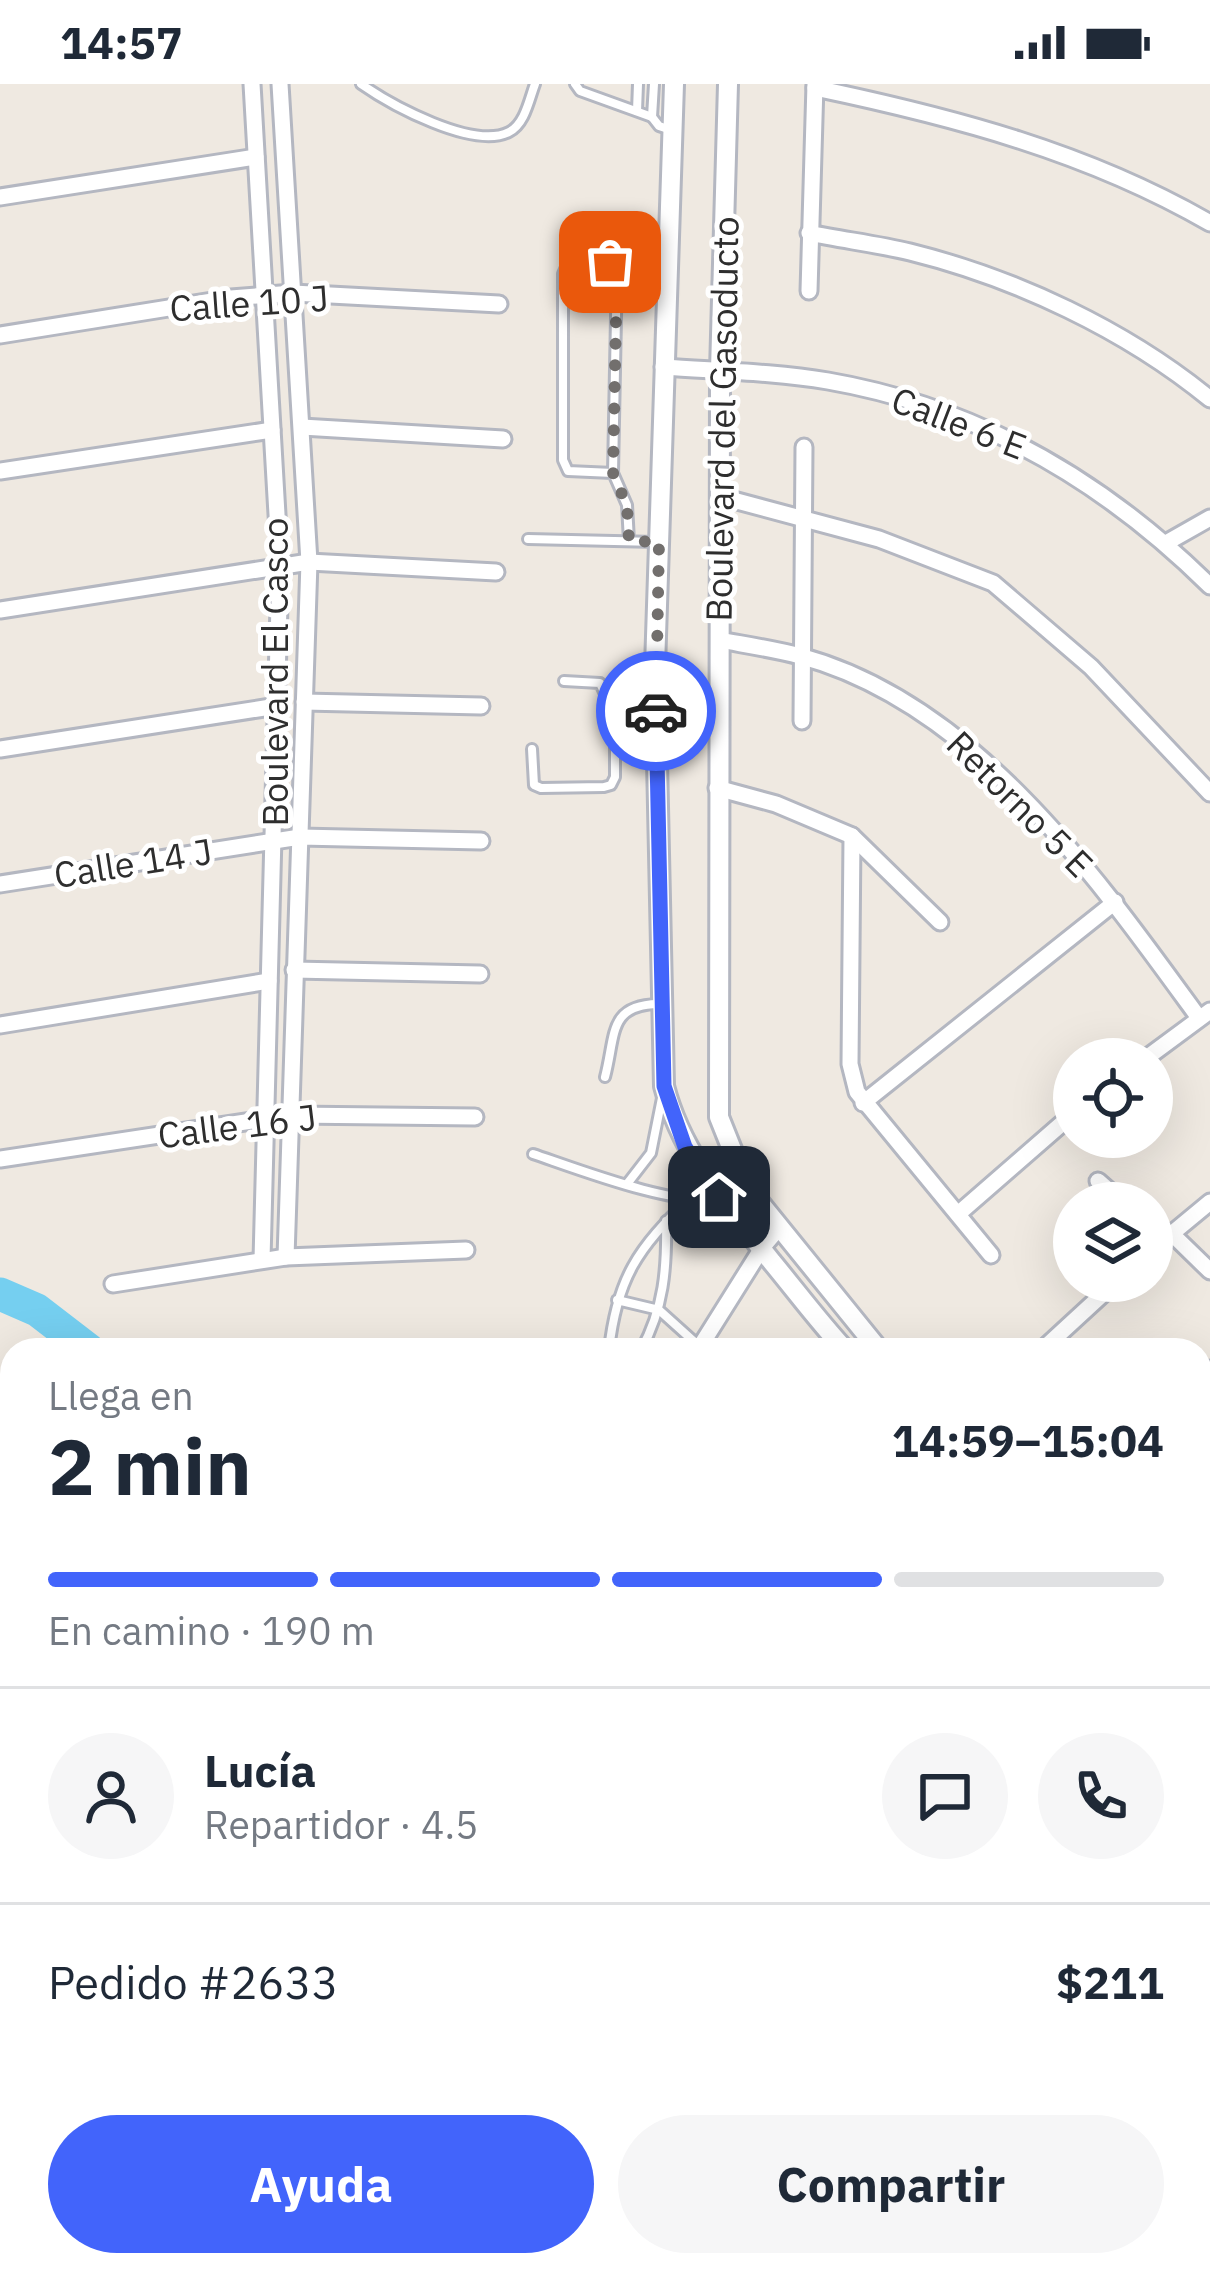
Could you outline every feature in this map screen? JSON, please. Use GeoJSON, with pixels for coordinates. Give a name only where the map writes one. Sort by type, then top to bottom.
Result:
{"type":"FeatureCollection","features":[{"type":"Feature","properties":{"kind":"street","name":"Boulevard El Casco"},"geometry":{"type":"LineString","coordinates":[[252,84],[280,566],[262,1260]]}},
{"type":"Feature","properties":{"kind":"street","name":"Boulevard El Casco"},"geometry":{"type":"LineString","coordinates":[[280,84],[302,428],[317,563],[304,703],[286,1257]]}},
{"type":"Feature","properties":{"kind":"street","name":"Boulevard del Gasoducto"},"geometry":{"type":"LineString","coordinates":[[674,84],[656,716],[664,1086],[685,1147],[831,1338]]}},
{"type":"Feature","properties":{"kind":"street","name":"Boulevard del Gasoducto"},"geometry":{"type":"LineString","coordinates":[[728,84],[720,371],[718,1117],[747,1186],[869,1338]]}},
{"type":"Feature","properties":{"kind":"street"},"geometry":{"type":"LineString","coordinates":[[809,291],[815,86],[944,115],[1022,140],[1097,168],[1210,224]]}},
{"type":"Feature","properties":{"kind":"street"},"geometry":{"type":"LineString","coordinates":[[0,197],[256,157]]}},
{"type":"Feature","properties":{"kind":"street"},"geometry":{"type":"LineString","coordinates":[[809,233],[910,252],[1036,296],[1124,342],[1210,399]]}},
{"type":"Feature","properties":{"kind":"street","name":"Calle 10 J"},"geometry":{"type":"LineString","coordinates":[[0,335],[293,293],[499,304]]}},
{"type":"Feature","properties":{"kind":"street","name":"Calle 6 E"},"geometry":{"type":"LineString","coordinates":[[663,367],[825,380],[945,411],[1000,433],[1059,464],[1166,543],[1210,586]]}},
{"type":"Feature","properties":{"kind":"street"},"geometry":{"type":"LineString","coordinates":[[302,428],[503,439]]}},
{"type":"Feature","properties":{"kind":"street"},"geometry":{"type":"LineString","coordinates":[[0,471],[272,430]]}},
{"type":"Feature","properties":{"kind":"street"},"geometry":{"type":"LineString","coordinates":[[802,721],[804,447]]}},
{"type":"Feature","properties":{"kind":"street"},"geometry":{"type":"LineString","coordinates":[[722,497],[879,539],[994,583],[1091,667],[1210,793]]}},
{"type":"Feature","properties":{"kind":"street"},"geometry":{"type":"LineString","coordinates":[[1166,543],[1210,518]]}},
{"type":"Feature","properties":{"kind":"street"},"geometry":{"type":"LineString","coordinates":[[0,610],[317,563],[496,572]]}},
{"type":"Feature","properties":{"kind":"street","name":"Retorno 5 E"},"geometry":{"type":"LineString","coordinates":[[719,640],[802,656],[864,681],[958,738],[1074,854],[1205,1014]]}},
{"type":"Feature","properties":{"kind":"street"},"geometry":{"type":"LineString","coordinates":[[304,703],[481,706]]}},
{"type":"Feature","properties":{"kind":"street"},"geometry":{"type":"LineString","coordinates":[[0,748],[277,706]]}},
{"type":"Feature","properties":{"kind":"street"},"geometry":{"type":"LineString","coordinates":[[717,788],[776,804],[852,836],[940,922]]}},
{"type":"Feature","properties":{"kind":"street"},"geometry":{"type":"LineString","coordinates":[[852,836],[850,1064],[862,1103],[991,1255]]}},
{"type":"Feature","properties":{"kind":"street","name":"Calle 14 J"},"geometry":{"type":"LineString","coordinates":[[0,884],[301,837],[481,841]]}},
{"type":"Feature","properties":{"kind":"street"},"geometry":{"type":"LineString","coordinates":[[862,1103],[1115,902]]}},
{"type":"Feature","properties":{"kind":"street"},"geometry":{"type":"LineString","coordinates":[[294,970],[480,974]]}},
{"type":"Feature","properties":{"kind":"street"},"geometry":{"type":"LineString","coordinates":[[0,1025],[269,980]]}},
{"type":"Feature","properties":{"kind":"street"},"geometry":{"type":"LineString","coordinates":[[1173,1038],[1205,1014]]}},
{"type":"Feature","properties":{"kind":"street","name":"Calle 16 J"},"geometry":{"type":"LineString","coordinates":[[0,1160],[292,1114],[475,1117]]}},
{"type":"Feature","properties":{"kind":"street"},"geometry":{"type":"LineString","coordinates":[[958,1214],[1053,1131]]}},
{"type":"Feature","properties":{"kind":"street"},"geometry":{"type":"LineString","coordinates":[[1173,1230],[1210,1202]]}},
{"type":"Feature","properties":{"kind":"street"},"geometry":{"type":"LineString","coordinates":[[705,1338],[779,1228]]}},
{"type":"Feature","properties":{"kind":"street"},"geometry":{"type":"LineString","coordinates":[[1173,1249],[1210,1271]]}},
{"type":"Feature","properties":{"kind":"street"},"geometry":{"type":"LineString","coordinates":[[113,1284],[286,1257],[466,1250]]}},
{"type":"Feature","properties":{"kind":"street"},"geometry":{"type":"LineString","coordinates":[[1055,1338],[1094,1302]]}},
{"type":"Feature","properties":{"kind":"lane"},"geometry":{"type":"LineString","coordinates":[[362,84],[396,110],[476,135],[506,135],[520,124],[535,84]]}},
{"type":"Feature","properties":{"kind":"lane"},"geometry":{"type":"LineString","coordinates":[[574,84],[580,91],[652,117],[659,127],[672,131]]}},
{"type":"Feature","properties":{"kind":"lane"},"geometry":{"type":"LineString","coordinates":[[637,111],[638,84]]}},
{"type":"Feature","properties":{"kind":"lane"},"geometry":{"type":"LineString","coordinates":[[652,117],[654,84]]}},
{"type":"Feature","properties":{"kind":"lane"},"geometry":{"type":"LineString","coordinates":[[613,473],[568,471],[562,460],[562,274],[568,263],[617,265],[613,473],[627,506],[629,541]]}},
{"type":"Feature","properties":{"kind":"lane"},"geometry":{"type":"LineString","coordinates":[[528,539],[659,542]]}},
{"type":"Feature","properties":{"kind":"lane"},"geometry":{"type":"LineString","coordinates":[[532,749],[531,777],[541,788],[611,785],[615,716],[600,683],[564,681]]}},
{"type":"Feature","properties":{"kind":"lane"},"geometry":{"type":"LineString","coordinates":[[615,716],[656,716]]}},
{"type":"Feature","properties":{"kind":"lane"},"geometry":{"type":"LineString","coordinates":[[604,1077],[621,1013],[632,1005],[660,1004]]}},
{"type":"Feature","properties":{"kind":"lane"},"geometry":{"type":"LineString","coordinates":[[627,1184],[651,1153],[664,1086]]}},
{"type":"Feature","properties":{"kind":"lane"},"geometry":{"type":"LineString","coordinates":[[532,1154],[627,1184],[706,1202],[719,1197],[734,1160]]}},
{"type":"Feature","properties":{"kind":"lane"},"geometry":{"type":"LineString","coordinates":[[611,1338],[617,1300],[634,1258],[689,1199]]}},
{"type":"Feature","properties":{"kind":"lane"},"geometry":{"type":"LineString","coordinates":[[646,1338],[665,1283],[665,1221]]}},
{"type":"Feature","properties":{"kind":"lane"},"geometry":{"type":"LineString","coordinates":[[617,1300],[658,1310],[688,1338]]}},
{"type":"Feature","properties":{"kind":"waterway"},"geometry":{"type":"LineString","coordinates":[[0,1294],[37,1310],[73,1338]]}},
{"type":"Feature","properties":{"kind":"way so far"},"geometry":{"type":"LineString","coordinates":[[610,262],[617,265],[613,473],[627,506],[629,541],[659,542],[656,711]]}},
{"type":"Feature","properties":{"kind":"route"},"geometry":{"type":"LineString","coordinates":[[656,711],[664,1086],[685,1147],[719,1197]]}}]}
